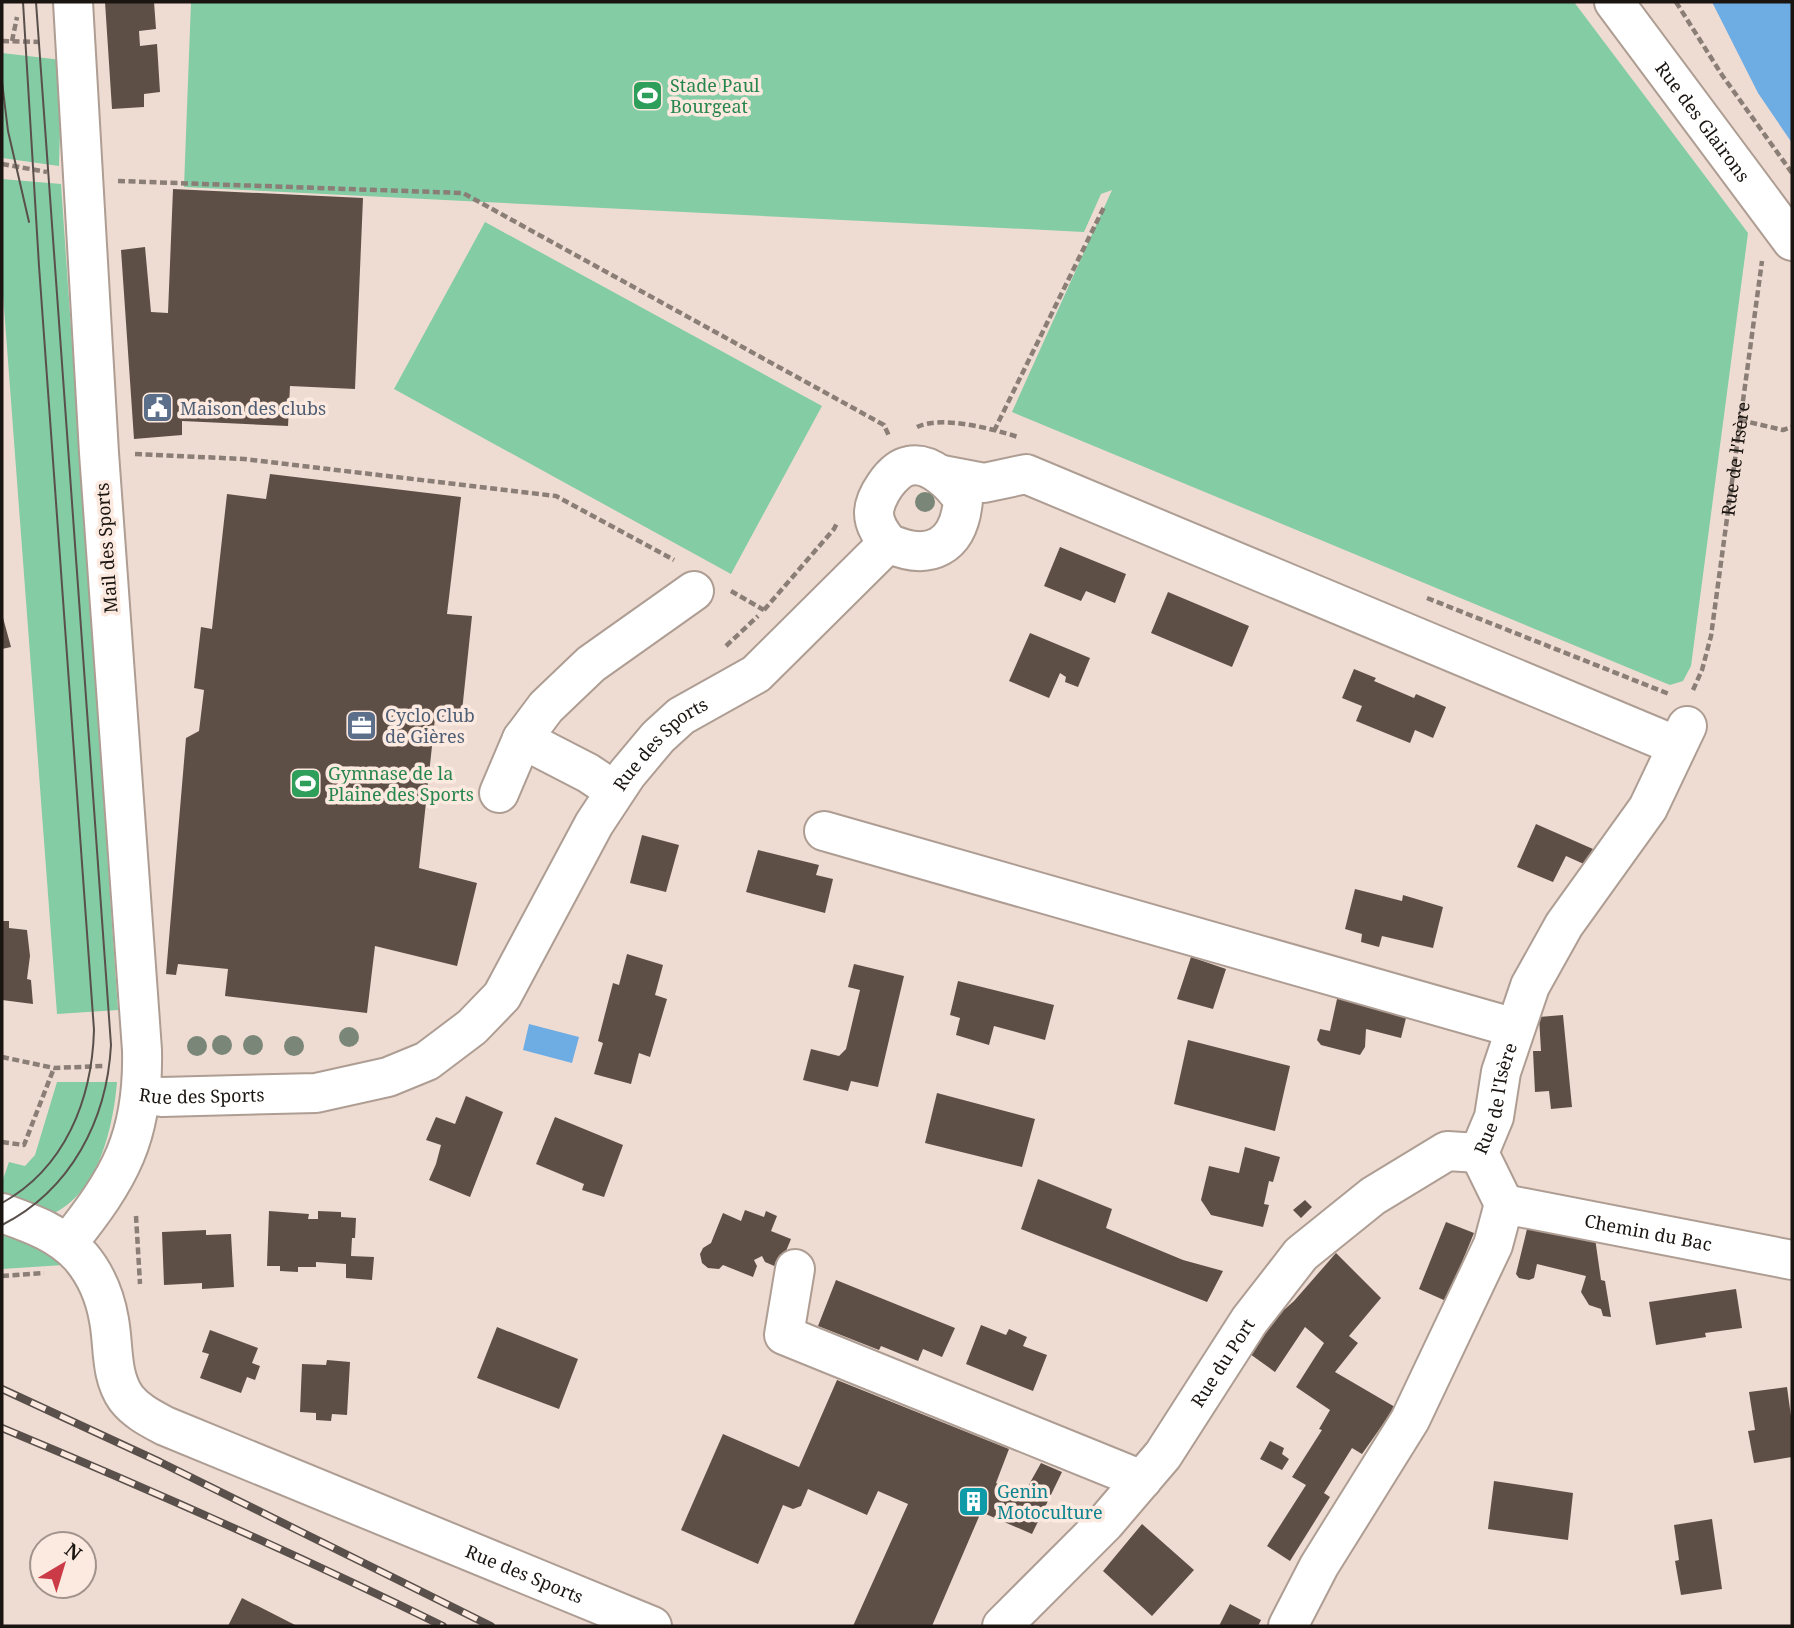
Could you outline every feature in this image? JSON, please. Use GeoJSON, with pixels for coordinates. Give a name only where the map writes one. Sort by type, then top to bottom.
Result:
{"type":"FeatureCollection","features":[{"type":"Feature","properties":{"kind":"street","name":"Mail des Sports"},"geometry":{"type":"LineString","coordinates":[[73,2],[99,453],[142,1079]]}},
{"type":"Feature","properties":{"kind":"street","name":"Rue des Glairons"},"geometry":{"type":"LineString","coordinates":[[1614,2],[1789,237]]}},
{"type":"Feature","properties":{"kind":"street"},"geometry":{"type":"LineString","coordinates":[[942,475],[955,487],[963,500],[958,526],[951,537],[929,551],[915,552],[888,543],[878,530],[874,514],[876,500],[894,474],[909,466],[984,483],[1026,474],[1684,723]]}},
{"type":"Feature","properties":{"kind":"street","name":"Rue des Sports"},"geometry":{"type":"LineString","coordinates":[[142,1079],[162,1097],[316,1093],[388,1077],[428,1061],[472,1027],[502,996],[594,824],[615,791],[658,737],[681,716],[756,674],[888,543]]}},
{"type":"Feature","properties":{"kind":"street"},"geometry":{"type":"LineString","coordinates":[[499,793],[522,739],[546,707],[591,664],[700,581]]}},
{"type":"Feature","properties":{"kind":"street","name":"Rue de l'Isère"},"geometry":{"type":"LineString","coordinates":[[1504,1204],[1479,1153],[1494,1117],[1501,1072],[1530,986],[1563,925],[1648,808],[1684,723]]}},
{"type":"Feature","properties":{"kind":"street"},"geometry":{"type":"LineString","coordinates":[[522,739],[588,773],[615,791]]}},
{"type":"Feature","properties":{"kind":"street"},"geometry":{"type":"LineString","coordinates":[[824,831],[1515,1028]]}},
{"type":"Feature","properties":{"kind":"street","name":"Rue des Sports"},"geometry":{"type":"LineString","coordinates":[[142,1079],[136,1125],[125,1159],[94,1210],[66,1244],[80,1257],[98,1283],[109,1321],[118,1383],[125,1397],[142,1413],[164,1426],[652,1626]]}},
{"type":"Feature","properties":{"kind":"street","name":"Rue du Port"},"geometry":{"type":"LineString","coordinates":[[1002,1626],[1105,1522],[1163,1455],[1249,1321],[1301,1254],[1373,1196],[1447,1152],[1479,1153]]}},
{"type":"Feature","properties":{"kind":"street"},"geometry":{"type":"LineString","coordinates":[[1288,1626],[1319,1566],[1410,1420],[1493,1244],[1504,1204]]}},
{"type":"Feature","properties":{"kind":"street","name":"Chemin du Bac"},"geometry":{"type":"LineString","coordinates":[[1504,1204],[1792,1260]]}},
{"type":"Feature","properties":{"kind":"street"},"geometry":{"type":"LineString","coordinates":[[2,1213],[36,1226],[66,1244]]}},
{"type":"Feature","properties":{"kind":"street"},"geometry":{"type":"LineString","coordinates":[[795,1269],[784,1335],[1142,1480]]}},
{"type":"Feature","properties":{"kind":"path"},"geometry":{"type":"LineString","coordinates":[[1676,2],[1722,75],[1792,173]]}},
{"type":"Feature","properties":{"kind":"path"},"geometry":{"type":"LineString","coordinates":[[12,41],[16,17]]}},
{"type":"Feature","properties":{"kind":"path"},"geometry":{"type":"LineString","coordinates":[[2,164],[83,179],[463,192],[884,425],[891,440]]}},
{"type":"Feature","properties":{"kind":"path"},"geometry":{"type":"LineString","coordinates":[[995,430],[1105,205]]}},
{"type":"Feature","properties":{"kind":"path","name":"Rue de l'Isère"},"geometry":{"type":"LineString","coordinates":[[1684,723],[1711,636],[1763,253],[1789,237]]}},
{"type":"Feature","properties":{"kind":"path"},"geometry":{"type":"LineString","coordinates":[[1740,420],[1783,430],[1792,427]]}},
{"type":"Feature","properties":{"kind":"path"},"geometry":{"type":"LineString","coordinates":[[99,453],[244,459],[556,496],[700,581],[764,610]]}},
{"type":"Feature","properties":{"kind":"path"},"geometry":{"type":"LineString","coordinates":[[721,650],[764,610],[834,529]]}},
{"type":"Feature","properties":{"kind":"path"},"geometry":{"type":"LineString","coordinates":[[2,1057],[54,1068],[142,1079]]}},
{"type":"Feature","properties":{"kind":"path"},"geometry":{"type":"LineString","coordinates":[[2,1142],[24,1145],[54,1068]]}},
{"type":"Feature","properties":{"kind":"green space"},"geometry":{"type":"Polygon","coordinates":[[[191,2],[1574,2],[1748,233],[1691,666],[1683,681],[1670,685],[1012,412],[1112,190],[1101,194],[1084,232],[184,187],[191,2]]]}},
{"type":"Feature","properties":{"kind":"green space"},"geometry":{"type":"Polygon","coordinates":[[[2,53],[62,60],[59,166],[2,158],[2,53]]]}},
{"type":"Feature","properties":{"kind":"green space"},"geometry":{"type":"Polygon","coordinates":[[[2,179],[61,184],[118,1010],[57,1014],[2,281],[2,179]]]}},
{"type":"Feature","properties":{"kind":"green space"},"geometry":{"type":"Polygon","coordinates":[[[485,222],[822,406],[731,574],[394,389],[485,222]]]}},
{"type":"Feature","properties":{"kind":"green space"},"geometry":{"type":"Polygon","coordinates":[[[57,1082],[117,1082],[107,1139],[91,1177],[66,1205],[50,1215],[2,1198],[2,1182],[9,1162],[25,1166],[35,1155],[57,1082]]]}},
{"type":"Feature","properties":{"kind":"green space"},"geometry":{"type":"Polygon","coordinates":[[[2,1229],[46,1251],[63,1265],[2,1269],[2,1229]]]}},
{"type":"Feature","properties":{"kind":"water"},"geometry":{"type":"Polygon","coordinates":[[[1712,2],[1792,2],[1792,143],[1758,93],[1712,2]]]}},
{"type":"Feature","properties":{"kind":"water"},"geometry":{"type":"Polygon","coordinates":[[[529,1024],[579,1037],[572,1063],[523,1050],[529,1024]]]}},
{"type":"Feature","properties":{"kind":"building"},"geometry":{"type":"Polygon","coordinates":[[[105,2],[154,2],[156,29],[139,31],[140,46],[157,44],[160,92],[144,94],[144,107],[112,109],[105,2]]]}},
{"type":"Feature","properties":{"kind":"building"},"geometry":{"type":"Polygon","coordinates":[[[173,189],[363,198],[355,389],[290,386],[288,426],[182,421],[182,435],[134,439],[121,250],[145,247],[151,312],[168,313],[173,189]]]}},
{"type":"Feature","properties":{"kind":"building","name":"Gymnase de la Plaine des Sports"},"geometry":{"type":"Polygon","coordinates":[[[270,474],[461,497],[447,614],[472,616],[461,721],[435,718],[419,868],[477,883],[457,966],[375,946],[367,1013],[225,996],[228,969],[178,964],[176,975],[166,974],[186,738],[199,731],[204,690],[194,688],[201,627],[212,629],[227,494],[266,499],[270,474]]]}},
{"type":"Feature","properties":{"kind":"building"},"geometry":{"type":"Polygon","coordinates":[[[1060,547],[1126,574],[1115,603],[1086,591],[1081,601],[1044,586],[1060,547]]]}},
{"type":"Feature","properties":{"kind":"building"},"geometry":{"type":"Polygon","coordinates":[[[1168,592],[1249,626],[1232,667],[1151,633],[1168,592]]]}},
{"type":"Feature","properties":{"kind":"building"},"geometry":{"type":"Polygon","coordinates":[[[2,614],[11,647],[2,649],[2,614]]]}},
{"type":"Feature","properties":{"kind":"building"},"geometry":{"type":"Polygon","coordinates":[[[1030,633],[1090,658],[1078,687],[1065,682],[1066,677],[1060,673],[1049,698],[1009,681],[1030,633]]]}},
{"type":"Feature","properties":{"kind":"building"},"geometry":{"type":"Polygon","coordinates":[[[1354,669],[1376,678],[1374,681],[1414,698],[1416,694],[1446,707],[1433,738],[1415,730],[1410,743],[1356,721],[1362,706],[1342,698],[1354,669]]]}},
{"type":"Feature","properties":{"kind":"building"},"geometry":{"type":"Polygon","coordinates":[[[1536,824],[1593,849],[1586,865],[1566,856],[1553,882],[1517,867],[1536,824]]]}},
{"type":"Feature","properties":{"kind":"building"},"geometry":{"type":"Polygon","coordinates":[[[642,835],[679,845],[666,892],[630,883],[642,835]]]}},
{"type":"Feature","properties":{"kind":"building"},"geometry":{"type":"Polygon","coordinates":[[[758,850],[819,865],[816,875],[833,879],[825,913],[746,892],[758,850]]]}},
{"type":"Feature","properties":{"kind":"building"},"geometry":{"type":"Polygon","coordinates":[[[1355,889],[1402,901],[1403,895],[1443,907],[1433,948],[1382,936],[1379,947],[1361,942],[1362,934],[1345,929],[1355,889]]]}},
{"type":"Feature","properties":{"kind":"building"},"geometry":{"type":"Polygon","coordinates":[[[2,921],[9,921],[9,928],[27,930],[30,956],[27,979],[31,980],[33,1004],[2,1000],[2,921]]]}},
{"type":"Feature","properties":{"kind":"building"},"geometry":{"type":"Polygon","coordinates":[[[627,954],[663,965],[655,995],[667,999],[650,1057],[639,1053],[631,1084],[594,1074],[603,1043],[598,1041],[613,983],[619,985],[627,954]]]}},
{"type":"Feature","properties":{"kind":"building"},"geometry":{"type":"Polygon","coordinates":[[[1191,957],[1226,969],[1213,1009],[1177,999],[1191,957]]]}},
{"type":"Feature","properties":{"kind":"building"},"geometry":{"type":"Polygon","coordinates":[[[854,964],[904,976],[878,1087],[851,1081],[848,1091],[803,1080],[811,1049],[839,1056],[846,1049],[860,990],[848,987],[854,964]]]}},
{"type":"Feature","properties":{"kind":"building"},"geometry":{"type":"Polygon","coordinates":[[[958,981],[1054,1005],[1045,1040],[994,1026],[989,1045],[956,1035],[960,1018],[950,1015],[958,981]]]}},
{"type":"Feature","properties":{"kind":"building"},"geometry":{"type":"Polygon","coordinates":[[[1339,990],[1411,998],[1401,1038],[1366,1029],[1365,1047],[1360,1055],[1321,1045],[1317,1040],[1320,1029],[1330,1031],[1339,990]]]}},
{"type":"Feature","properties":{"kind":"building"},"geometry":{"type":"Polygon","coordinates":[[[1563,1015],[1572,1107],[1551,1109],[1549,1091],[1535,1092],[1533,1051],[1541,1051],[1539,1017],[1563,1015]]]}},
{"type":"Feature","properties":{"kind":"building"},"geometry":{"type":"Polygon","coordinates":[[[1188,1040],[1290,1066],[1275,1131],[1174,1104],[1188,1040]]]}},
{"type":"Feature","properties":{"kind":"building"},"geometry":{"type":"Polygon","coordinates":[[[937,1093],[1035,1119],[1022,1167],[925,1143],[937,1093]]]}},
{"type":"Feature","properties":{"kind":"building"},"geometry":{"type":"Polygon","coordinates":[[[466,1096],[503,1112],[470,1197],[429,1180],[441,1145],[426,1140],[436,1117],[455,1124],[466,1096]]]}},
{"type":"Feature","properties":{"kind":"building"},"geometry":{"type":"Polygon","coordinates":[[[555,1117],[623,1145],[604,1197],[582,1190],[584,1184],[536,1164],[555,1117]]]}},
{"type":"Feature","properties":{"kind":"building"},"geometry":{"type":"Polygon","coordinates":[[[1245,1147],[1280,1157],[1273,1182],[1269,1181],[1264,1204],[1269,1205],[1263,1227],[1211,1215],[1201,1200],[1209,1166],[1239,1173],[1245,1147]]]}},
{"type":"Feature","properties":{"kind":"building"},"geometry":{"type":"Polygon","coordinates":[[[1038,1179],[1112,1209],[1106,1228],[1183,1260],[1223,1271],[1207,1302],[1021,1229],[1038,1179]]]}},
{"type":"Feature","properties":{"kind":"building"},"geometry":{"type":"Polygon","coordinates":[[[1305,1200],[1312,1207],[1301,1218],[1293,1210],[1305,1200]]]}},
{"type":"Feature","properties":{"kind":"building"},"geometry":{"type":"Polygon","coordinates":[[[745,1210],[764,1217],[766,1211],[777,1216],[771,1231],[791,1239],[779,1268],[765,1262],[762,1256],[754,1260],[757,1266],[753,1277],[723,1265],[719,1269],[708,1268],[702,1263],[700,1254],[703,1248],[711,1243],[723,1213],[741,1221],[745,1210]]]}},
{"type":"Feature","properties":{"kind":"building"},"geometry":{"type":"Polygon","coordinates":[[[269,1211],[309,1214],[308,1219],[318,1219],[318,1211],[341,1212],[341,1217],[356,1218],[351,1256],[374,1257],[372,1280],[346,1278],[346,1264],[316,1262],[316,1267],[298,1267],[298,1272],[280,1271],[280,1266],[267,1266],[269,1211]]]}},
{"type":"Feature","properties":{"kind":"building"},"geometry":{"type":"Polygon","coordinates":[[[1446,1222],[1474,1233],[1446,1301],[1419,1289],[1446,1222]]]}},
{"type":"Feature","properties":{"kind":"building"},"geometry":{"type":"Polygon","coordinates":[[[1528,1225],[1594,1231],[1601,1280],[1605,1281],[1611,1317],[1603,1316],[1601,1309],[1589,1305],[1581,1292],[1586,1276],[1537,1264],[1534,1278],[1519,1278],[1516,1274],[1528,1225]]]}},
{"type":"Feature","properties":{"kind":"building"},"geometry":{"type":"Polygon","coordinates":[[[206,1230],[206,1235],[231,1234],[234,1287],[202,1289],[202,1283],[164,1285],[162,1232],[206,1230]]]}},
{"type":"Feature","properties":{"kind":"building"},"geometry":{"type":"Polygon","coordinates":[[[1336,1253],[1381,1298],[1349,1336],[1358,1343],[1335,1372],[1395,1407],[1362,1454],[1352,1448],[1324,1493],[1330,1497],[1290,1561],[1267,1546],[1306,1485],[1292,1477],[1322,1430],[1319,1429],[1330,1410],[1296,1387],[1324,1343],[1305,1327],[1275,1372],[1250,1354],[1282,1306],[1285,1309],[1294,1301],[1336,1253]]]}},
{"type":"Feature","properties":{"kind":"building"},"geometry":{"type":"Polygon","coordinates":[[[836,1280],[955,1328],[942,1357],[923,1349],[918,1361],[881,1346],[879,1350],[818,1326],[836,1280]]]}},
{"type":"Feature","properties":{"kind":"building"},"geometry":{"type":"Polygon","coordinates":[[[1736,1289],[1742,1328],[1705,1333],[1706,1337],[1656,1345],[1649,1302],[1736,1289]]]}},
{"type":"Feature","properties":{"kind":"building"},"geometry":{"type":"Polygon","coordinates":[[[981,1325],[1006,1335],[1009,1329],[1027,1337],[1023,1346],[1047,1355],[1033,1391],[966,1364],[981,1325]]]}},
{"type":"Feature","properties":{"kind":"building"},"geometry":{"type":"Polygon","coordinates":[[[497,1327],[578,1359],[559,1409],[477,1378],[497,1327]]]}},
{"type":"Feature","properties":{"kind":"building"},"geometry":{"type":"Polygon","coordinates":[[[210,1330],[258,1348],[252,1363],[260,1366],[255,1380],[247,1377],[241,1393],[200,1378],[209,1354],[202,1352],[210,1330]]]}},
{"type":"Feature","properties":{"kind":"building"},"geometry":{"type":"Polygon","coordinates":[[[327,1360],[350,1362],[347,1415],[332,1414],[331,1421],[316,1420],[316,1413],[300,1412],[302,1364],[326,1365],[327,1360]]]}},
{"type":"Feature","properties":{"kind":"building","name":"Genin Motoculture"},"geometry":{"type":"Polygon","coordinates":[[[837,1380],[1009,1449],[996,1483],[1022,1497],[1041,1463],[1062,1472],[1032,1534],[981,1512],[932,1626],[853,1626],[908,1504],[878,1491],[867,1515],[808,1489],[801,1506],[793,1509],[783,1505],[758,1564],[681,1530],[723,1434],[799,1467],[837,1380]]]}},
{"type":"Feature","properties":{"kind":"building"},"geometry":{"type":"Polygon","coordinates":[[[1787,1387],[1792,1424],[1792,1457],[1754,1463],[1748,1431],[1755,1430],[1749,1392],[1787,1387]]]}},
{"type":"Feature","properties":{"kind":"building"},"geometry":{"type":"Polygon","coordinates":[[[1270,1441],[1284,1448],[1282,1454],[1289,1459],[1282,1470],[1260,1459],[1270,1441]]]}},
{"type":"Feature","properties":{"kind":"building"},"geometry":{"type":"Polygon","coordinates":[[[1494,1481],[1573,1493],[1568,1540],[1488,1529],[1494,1481]]]}},
{"type":"Feature","properties":{"kind":"building"},"geometry":{"type":"Polygon","coordinates":[[[1712,1519],[1722,1589],[1681,1595],[1675,1561],[1679,1560],[1674,1525],[1712,1519]]]}},
{"type":"Feature","properties":{"kind":"building"},"geometry":{"type":"Polygon","coordinates":[[[1142,1524],[1194,1570],[1152,1616],[1103,1571],[1142,1524]]]}},
{"type":"Feature","properties":{"kind":"building"},"geometry":{"type":"Polygon","coordinates":[[[242,1598],[297,1626],[228,1626],[242,1598]]]}},
{"type":"Feature","properties":{"kind":"building"},"geometry":{"type":"Polygon","coordinates":[[[1230,1604],[1261,1620],[1258,1626],[1219,1626],[1230,1604]]]}},
{"type":"Feature","properties":{"kind":"tram line"},"geometry":{"type":"LineString","coordinates":[[2,1203],[43,1171],[71,1130],[88,1082],[94,1030],[39,266],[23,2]]}},
{"type":"Feature","properties":{"kind":"tram line"},"geometry":{"type":"LineString","coordinates":[[2,1225],[48,1193],[81,1150],[102,1100],[111,1045],[36,2]]}},
{"type":"Feature","properties":{"kind":"tram line"},"geometry":{"type":"LineString","coordinates":[[2,82],[8,131],[29,222]]}},
{"type":"Feature","properties":{"kind":"railway"},"geometry":{"type":"LineString","coordinates":[[2,1389],[160,1462],[491,1626]]}},
{"type":"Feature","properties":{"kind":"railway"},"geometry":{"type":"LineString","coordinates":[[2,1428],[224,1524],[443,1626]]}},
{"type":"Feature","properties":{"kind":"place","name":"Stade Paul Bourgeat"},"geometry":{"type":"Point","coordinates":[647,95]}},
{"type":"Feature","properties":{"kind":"place","name":"Maison des clubs"},"geometry":{"type":"Point","coordinates":[157,408]}},
{"type":"Feature","properties":{"kind":"place","name":"Cyclo Club de Gières"},"geometry":{"type":"Point","coordinates":[362,725]}},
{"type":"Feature","properties":{"kind":"place","name":"Gymnase de la Plaine des Sports"},"geometry":{"type":"Point","coordinates":[305,783]}},
{"type":"Feature","properties":{"kind":"place","name":"Genin Motoculture"},"geometry":{"type":"Point","coordinates":[974,1501]}}]}
